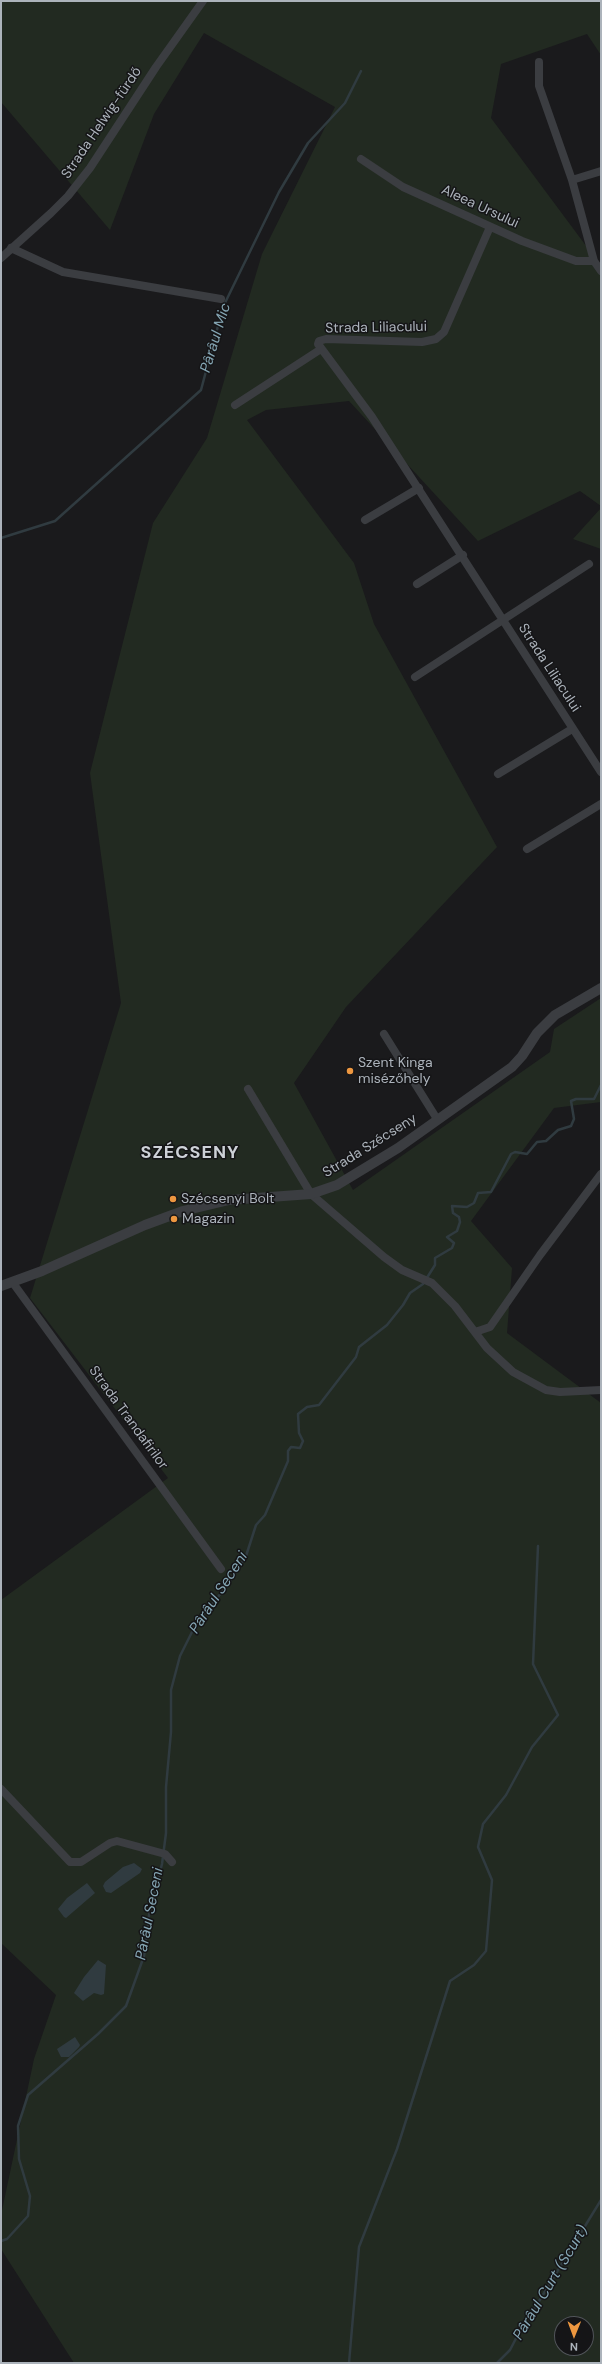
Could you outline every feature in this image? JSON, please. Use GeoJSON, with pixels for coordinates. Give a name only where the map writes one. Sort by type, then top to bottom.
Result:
{"type":"FeatureCollection","features":[{"type":"Feature","properties":{"kind":"street","name":"Strada Helwig-fürdő"},"geometry":{"type":"LineString","coordinates":[[1,258],[30,233],[68,196],[90,168],[156,67],[203,1]]}},
{"type":"Feature","properties":{"kind":"street"},"geometry":{"type":"LineString","coordinates":[[538,62],[539,86],[572,180],[594,261],[601,271]]}},
{"type":"Feature","properties":{"kind":"street","name":"Aleea Ursului"},"geometry":{"type":"LineString","coordinates":[[361,159],[403,187],[490,227],[576,261],[594,261]]}},
{"type":"Feature","properties":{"kind":"street"},"geometry":{"type":"LineString","coordinates":[[572,180],[601,171]]}},
{"type":"Feature","properties":{"kind":"street","name":"Strada Liliacului"},"geometry":{"type":"LineString","coordinates":[[490,227],[444,332],[436,339],[422,342],[326,339],[318,341],[321,349],[372,417],[419,488],[601,772]]}},
{"type":"Feature","properties":{"kind":"street"},"geometry":{"type":"LineString","coordinates":[[11,248],[63,272],[221,300]]}},
{"type":"Feature","properties":{"kind":"street","name":"Strada Liliacului"},"geometry":{"type":"LineString","coordinates":[[235,405],[321,349]]}},
{"type":"Feature","properties":{"kind":"street"},"geometry":{"type":"LineString","coordinates":[[365,520],[419,488]]}},
{"type":"Feature","properties":{"kind":"street"},"geometry":{"type":"LineString","coordinates":[[417,584],[463,556]]}},
{"type":"Feature","properties":{"kind":"street","name":"Strada Liliacului"},"geometry":{"type":"LineString","coordinates":[[415,677],[588,564]]}},
{"type":"Feature","properties":{"kind":"street","name":"Strada Liliacului"},"geometry":{"type":"LineString","coordinates":[[498,774],[572,728]]}},
{"type":"Feature","properties":{"kind":"street"},"geometry":{"type":"LineString","coordinates":[[527,849],[601,804]]}},
{"type":"Feature","properties":{"kind":"street","name":"Strada Szécseny"},"geometry":{"type":"LineString","coordinates":[[1,1286],[13,1283],[145,1225],[183,1211],[229,1200],[310,1194],[337,1185],[398,1148],[516,1063],[538,1033],[555,1015],[601,988]]}},
{"type":"Feature","properties":{"kind":"street"},"geometry":{"type":"LineString","coordinates":[[384,1034],[437,1119]]}},
{"type":"Feature","properties":{"kind":"street"},"geometry":{"type":"LineString","coordinates":[[248,1089],[310,1194],[384,1257],[402,1270],[426,1279],[445,1295],[487,1348],[513,1372],[536,1386],[560,1392],[601,1390]]}},
{"type":"Feature","properties":{"kind":"street"},"geometry":{"type":"LineString","coordinates":[[475,1332],[490,1327],[540,1255],[601,1174]]}},
{"type":"Feature","properties":{"kind":"street","name":"Strada Trandafirilor"},"geometry":{"type":"LineString","coordinates":[[13,1283],[221,1569]]}},
{"type":"Feature","properties":{"kind":"street"},"geometry":{"type":"LineString","coordinates":[[1,1789],[70,1862],[81,1862],[110,1843],[117,1841],[162,1854],[172,1862]]}},
{"type":"Feature","properties":{"kind":"shaded area"},"geometry":{"type":"Polygon","coordinates":[[[1,1],[601,1],[601,55],[587,34],[501,64],[491,118],[601,266],[601,506],[580,491],[478,541],[349,401],[266,410],[247,420],[354,563],[374,624],[497,847],[346,1007],[294,1083],[353,1190],[550,1052],[554,1029],[601,998],[601,1102],[554,1108],[471,1221],[512,1268],[507,1333],[601,1403],[601,2363],[74,2363],[1,2249],[1,2215],[34,2059],[56,1995],[1,1943],[1,1600],[168,1478],[30,1298],[121,1003],[90,773],[153,523],[207,438],[262,254],[335,107],[204,33],[154,114],[110,230],[1,102],[1,1]]]}},
{"type":"Feature","properties":{"kind":"shaded area"},"geometry":{"type":"Polygon","coordinates":[[[601,508],[601,549],[573,539],[601,508]]]}},
{"type":"Feature","properties":{"kind":"shaded area"},"geometry":{"type":"Polygon","coordinates":[[[134,1863],[142,1869],[140,1873],[111,1893],[106,1892],[103,1886],[105,1882],[123,1867],[134,1863]]]}},
{"type":"Feature","properties":{"kind":"shaded area"},"geometry":{"type":"Polygon","coordinates":[[[87,1883],[95,1893],[66,1918],[64,1917],[58,1909],[67,1898],[87,1883]]]}},
{"type":"Feature","properties":{"kind":"shaded area"},"geometry":{"type":"Polygon","coordinates":[[[98,1960],[106,1965],[104,1994],[101,1995],[94,1993],[83,2001],[74,1993],[84,1977],[98,1960]]]}},
{"type":"Feature","properties":{"kind":"shaded area"},"geometry":{"type":"Polygon","coordinates":[[[75,2037],[80,2045],[79,2047],[69,2057],[61,2057],[57,2049],[75,2037]]]}},
{"type":"Feature","properties":{"kind":"waterway","name":"Pârâul Mic"},"geometry":{"type":"LineString","coordinates":[[1,538],[55,521],[201,390],[223,307],[279,192],[308,143],[345,103],[361,71]]}},
{"type":"Feature","properties":{"kind":"waterway","name":"Pârâul Seceni"},"geometry":{"type":"LineString","coordinates":[[1,2241],[7,2239],[28,2216],[30,2196],[19,2159],[18,2126],[28,2095],[98,2034],[126,2006],[144,1956],[149,1915],[162,1864],[166,1833],[166,1787],[171,1732],[171,1690],[180,1656],[196,1624],[226,1587],[246,1556],[256,1525],[265,1515],[288,1461],[288,1451],[291,1447],[300,1448],[303,1441],[299,1433],[298,1414],[307,1407],[319,1405],[356,1357],[359,1347],[387,1325],[403,1305],[410,1293],[423,1284],[435,1265],[435,1258],[452,1248],[454,1243],[447,1237],[457,1231],[460,1222],[459,1217],[453,1213],[452,1206],[467,1207],[474,1203],[478,1193],[491,1192],[511,1154],[515,1152],[527,1154],[537,1142],[546,1141],[558,1130],[571,1126],[574,1119],[571,1101],[576,1099],[594,1099],[601,1085]]}},
{"type":"Feature","properties":{"kind":"waterway"},"geometry":{"type":"LineString","coordinates":[[349,2363],[359,2247],[397,2149],[450,1981],[474,1965],[486,1951],[492,1880],[478,1847],[483,1824],[506,1795],[532,1747],[558,1715],[533,1664],[538,1546]]}},
{"type":"Feature","properties":{"kind":"waterway","name":"Pârâul Curt (Scurt)"},"geometry":{"type":"LineString","coordinates":[[497,2363],[510,2350],[527,2317],[533,2311],[601,2200]]}},
{"type":"Feature","properties":{"kind":"place","name":"Szent Kinga misézőhely"},"geometry":{"type":"Point","coordinates":[350,1071]}},
{"type":"Feature","properties":{"kind":"place","name":"Szécsenyi Bolt"},"geometry":{"type":"Point","coordinates":[173,1199]}},
{"type":"Feature","properties":{"kind":"place","name":"Magazin"},"geometry":{"type":"Point","coordinates":[174,1219]}},
{"type":"Feature","properties":{"kind":"district","name":"SZÉCSENY"},"geometry":{"type":"Point","coordinates":[190,1153]}}]}
